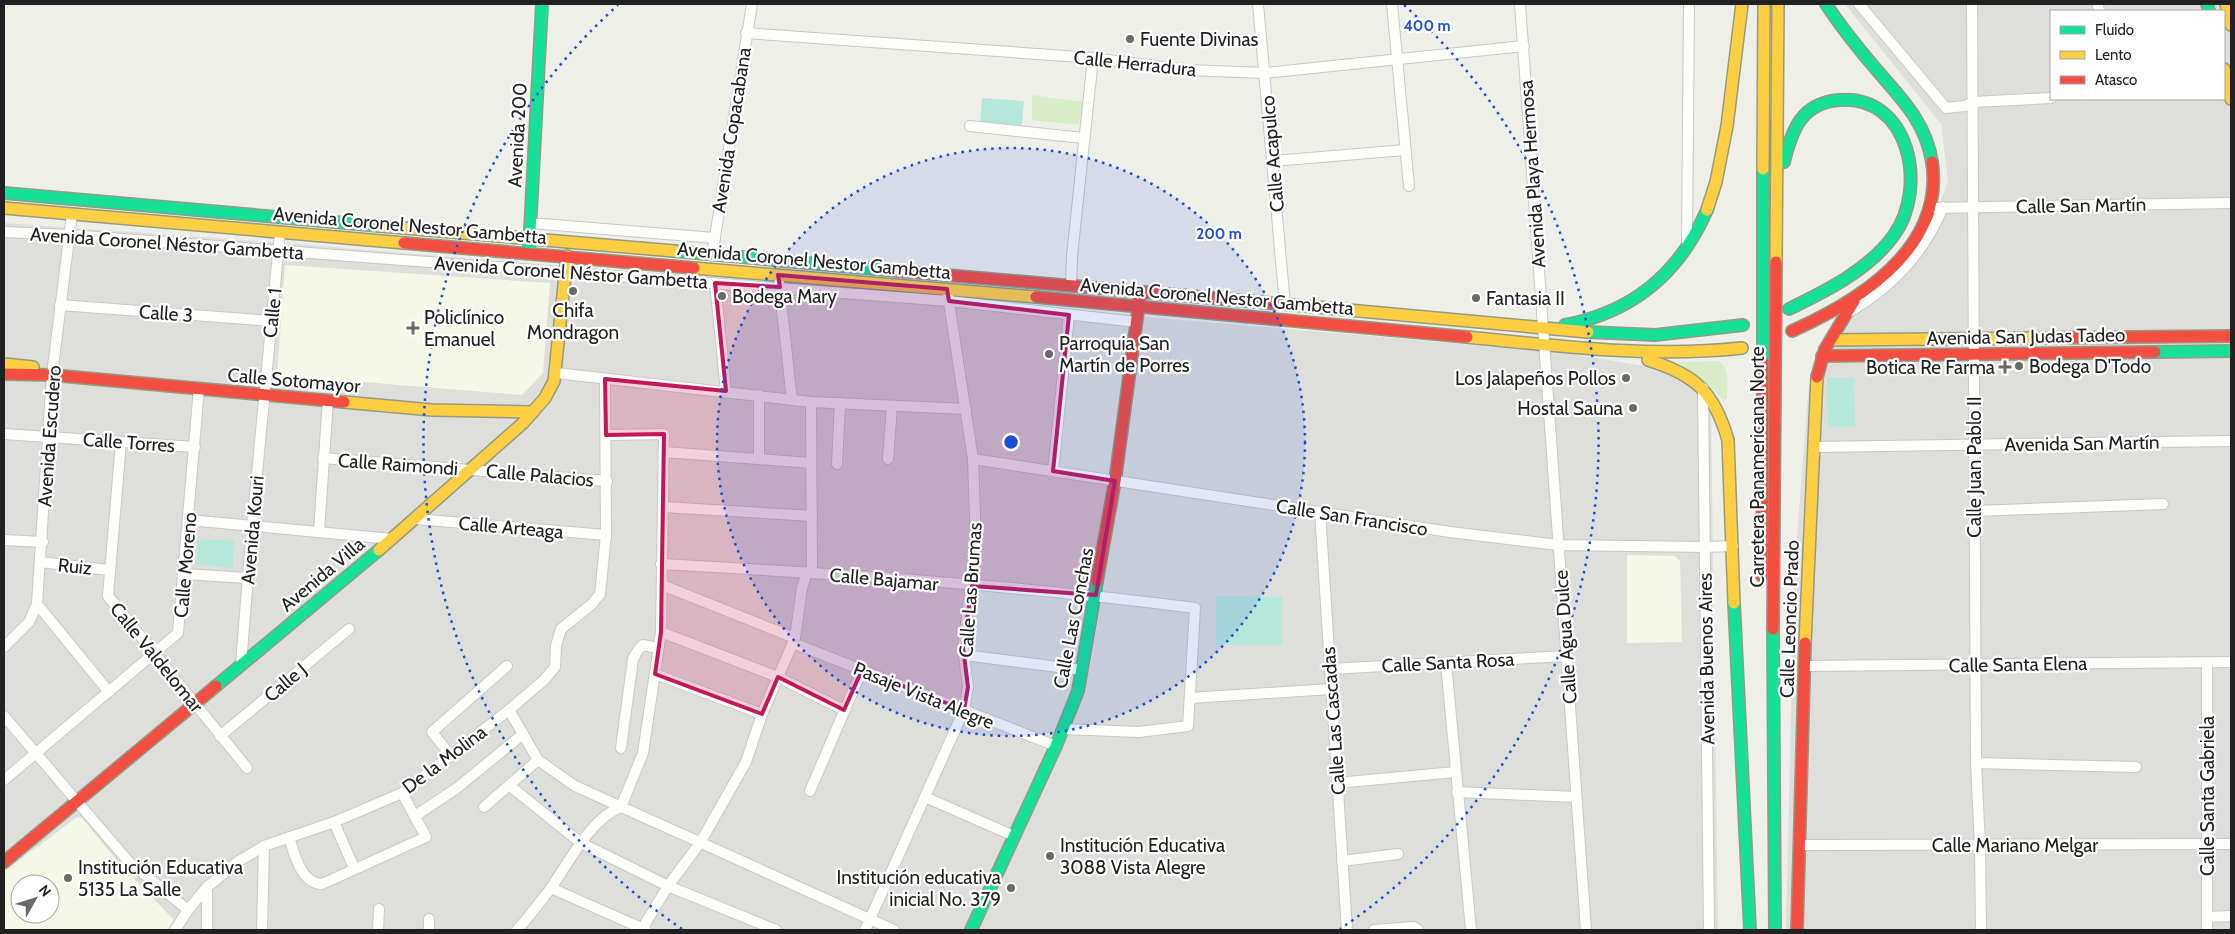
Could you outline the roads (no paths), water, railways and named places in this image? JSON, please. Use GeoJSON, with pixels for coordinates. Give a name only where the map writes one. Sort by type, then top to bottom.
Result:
{"type":"FeatureCollection","features":[{"type":"Feature","properties":{"kind":"main road","name":"Avenida 200"},"geometry":{"type":"LineString","coordinates":[[528,253],[542,4]]}},
{"type":"Feature","properties":{"kind":"main road"},"geometry":{"type":"LineString","coordinates":[[1542,327],[1563,326],[1594,319],[1629,303],[1660,280],[1687,248],[1703,220],[1717,180],[1733,100],[1742,4]]}},
{"type":"Feature","properties":{"kind":"main road","name":"Carretera Panamericana Norte"},"geometry":{"type":"LineString","coordinates":[[1762,753],[1764,4]]}},
{"type":"Feature","properties":{"kind":"main road","name":"Carretera Panamericana Norte"},"geometry":{"type":"LineString","coordinates":[[1775,930],[1773,675],[1778,4]]}},
{"type":"Feature","properties":{"kind":"main road"},"geometry":{"type":"LineString","coordinates":[[1792,331],[1842,307],[1886,274],[1905,254],[1922,229],[1931,208],[1934,191],[1933,162],[1925,134],[1918,119],[1851,40],[1826,4]]}},
{"type":"Feature","properties":{"kind":"main road"},"geometry":{"type":"LineString","coordinates":[[2226,4],[2231,25]]}},
{"type":"Feature","properties":{"kind":"main road"},"geometry":{"type":"LineString","coordinates":[[2225,74],[2229,92]]}},
{"type":"Feature","properties":{"kind":"main road"},"geometry":{"type":"LineString","coordinates":[[1777,184],[1787,146],[1803,117],[1823,103],[1837,99],[1863,100],[1876,106],[1889,116],[1904,140],[1911,165],[1912,178],[1908,205],[1895,233],[1883,247],[1835,284],[1790,309]]}},
{"type":"Feature","properties":{"kind":"main road","name":"Avenida Coronel Nestor Gambetta"},"geometry":{"type":"LineString","coordinates":[[4,193],[1542,327]]}},
{"type":"Feature","properties":{"kind":"main road","name":"Avenida Coronel Nestor Gambetta"},"geometry":{"type":"LineString","coordinates":[[4,208],[947,289],[1621,352]]}},
{"type":"Feature","properties":{"kind":"main road","name":"Avenida Villa"},"geometry":{"type":"LineString","coordinates":[[4,862],[416,519],[533,412],[549,392],[556,373],[566,256]]}},
{"type":"Feature","properties":{"kind":"main road","name":"Calle Las Conchas"},"geometry":{"type":"LineString","coordinates":[[971,930],[1056,746],[1078,691],[1116,481],[1140,293]]}},
{"type":"Feature","properties":{"kind":"main road","name":"Calle Leoncio Prado"},"geometry":{"type":"LineString","coordinates":[[1797,930],[1804,666],[1817,372],[1830,340],[1856,298]]}},
{"type":"Feature","properties":{"kind":"main road"},"geometry":{"type":"LineString","coordinates":[[1542,327],[1592,333],[1643,335],[1693,332],[1743,325]]}},
{"type":"Feature","properties":{"kind":"main road","name":"Avenida San Judas Tadeo"},"geometry":{"type":"LineString","coordinates":[[1830,340],[2231,336]]}},
{"type":"Feature","properties":{"kind":"main road"},"geometry":{"type":"LineString","coordinates":[[1621,352],[1670,354],[1742,348]]}},
{"type":"Feature","properties":{"kind":"main road","name":"Avenida San Judas Tadeo"},"geometry":{"type":"LineString","coordinates":[[1822,356],[2231,351]]}},
{"type":"Feature","properties":{"kind":"main road"},"geometry":{"type":"LineString","coordinates":[[1621,352],[1666,365],[1687,375],[1703,387],[1716,404],[1728,440],[1740,748],[1750,930]]}},
{"type":"Feature","properties":{"kind":"main road"},"geometry":{"type":"LineString","coordinates":[[4,364],[37,368],[52,375]]}},
{"type":"Feature","properties":{"kind":"main road"},"geometry":{"type":"LineString","coordinates":[[4,374],[52,375]]}},
{"type":"Feature","properties":{"kind":"main road","name":"Calle Sotomayor"},"geometry":{"type":"LineString","coordinates":[[52,375],[432,410],[533,412]]}},
{"type":"Feature","properties":{"kind":"street","name":"Avenida Copacabana"},"geometry":{"type":"LineString","coordinates":[[712,256],[752,4]]}},
{"type":"Feature","properties":{"kind":"street","name":"Calle Acapulco"},"geometry":{"type":"LineString","coordinates":[[1258,4],[1274,161],[1285,305]]}},
{"type":"Feature","properties":{"kind":"street"},"geometry":{"type":"LineString","coordinates":[[1392,4],[1409,186]]}},
{"type":"Feature","properties":{"kind":"street","name":"Avenida Playa Hermosa"},"geometry":{"type":"LineString","coordinates":[[1520,4],[1544,344]]}},
{"type":"Feature","properties":{"kind":"street"},"geometry":{"type":"LineString","coordinates":[[1687,248],[1689,4]]}},
{"type":"Feature","properties":{"kind":"street"},"geometry":{"type":"LineString","coordinates":[[1859,4],[1946,108],[1965,106],[1972,102],[2050,98]]}},
{"type":"Feature","properties":{"kind":"street","name":"Calle Juan Pablo II"},"geometry":{"type":"LineString","coordinates":[[1972,4],[1975,664],[1981,930]]}},
{"type":"Feature","properties":{"kind":"street","name":"Calle Herradura"},"geometry":{"type":"LineString","coordinates":[[746,33],[1092,58],[1187,70],[1265,73],[1524,46]]}},
{"type":"Feature","properties":{"kind":"street"},"geometry":{"type":"LineString","coordinates":[[1071,286],[1092,58]]}},
{"type":"Feature","properties":{"kind":"street"},"geometry":{"type":"LineString","coordinates":[[970,126],[1084,138]]}},
{"type":"Feature","properties":{"kind":"street"},"geometry":{"type":"LineString","coordinates":[[1274,161],[1405,150]]}},
{"type":"Feature","properties":{"kind":"street","name":"Calle San Martín"},"geometry":{"type":"LineString","coordinates":[[1931,208],[2231,203]]}},
{"type":"Feature","properties":{"kind":"street","name":"Calle Leoncio Prado"},"geometry":{"type":"LineString","coordinates":[[1844,315],[1861,305],[1902,272],[1929,239],[1943,207]]}},
{"type":"Feature","properties":{"kind":"street","name":"Avenida Escudero"},"geometry":{"type":"LineString","coordinates":[[4,647],[29,622],[37,604],[43,542],[52,375],[72,214]]}},
{"type":"Feature","properties":{"kind":"street"},"geometry":{"type":"LineString","coordinates":[[530,223],[715,238]]}},
{"type":"Feature","properties":{"kind":"street","name":"Avenida Coronel Néstor Gambetta"},"geometry":{"type":"LineString","coordinates":[[4,232],[69,234],[949,301],[1137,322]]}},
{"type":"Feature","properties":{"kind":"street","name":"Calle 1"},"geometry":{"type":"LineString","coordinates":[[264,395],[280,232]]}},
{"type":"Feature","properties":{"kind":"street","name":"Avenida 200"},"geometry":{"type":"LineString","coordinates":[[528,253],[528,268]]}},
{"type":"Feature","properties":{"kind":"street"},"geometry":{"type":"LineString","coordinates":[[778,275],[792,400]]}},
{"type":"Feature","properties":{"kind":"street"},"geometry":{"type":"LineString","coordinates":[[715,283],[726,392]]}},
{"type":"Feature","properties":{"kind":"street","name":"Calle Las Brumas"},"geometry":{"type":"LineString","coordinates":[[865,930],[964,710],[968,687],[963,647],[976,546],[973,459],[947,289]]}},
{"type":"Feature","properties":{"kind":"street"},"geometry":{"type":"LineString","coordinates":[[1052,313],[1054,299]]}},
{"type":"Feature","properties":{"kind":"street"},"geometry":{"type":"LineString","coordinates":[[1085,317],[1087,302]]}},
{"type":"Feature","properties":{"kind":"street","name":"Calle 3"},"geometry":{"type":"LineString","coordinates":[[60,305],[272,321]]}},
{"type":"Feature","properties":{"kind":"street"},"geometry":{"type":"LineString","coordinates":[[1053,471],[1069,315]]}},
{"type":"Feature","properties":{"kind":"street","name":"Calle Agua Dulce"},"geometry":{"type":"LineString","coordinates":[[1544,344],[1586,930]]}},
{"type":"Feature","properties":{"kind":"street"},"geometry":{"type":"LineString","coordinates":[[556,373],[811,402],[966,409]]}},
{"type":"Feature","properties":{"kind":"street"},"geometry":{"type":"LineString","coordinates":[[605,379],[606,534]]}},
{"type":"Feature","properties":{"kind":"street","name":"Avenida Buenos Aires"},"geometry":{"type":"LineString","coordinates":[[1703,387],[1709,930]]}},
{"type":"Feature","properties":{"kind":"street","name":"Calle Moreno"},"geometry":{"type":"LineString","coordinates":[[4,780],[178,633],[185,574],[200,388]]}},
{"type":"Feature","properties":{"kind":"street","name":"Avenida Kouri"},"geometry":{"type":"LineString","coordinates":[[241,664],[264,395]]}},
{"type":"Feature","properties":{"kind":"street"},"geometry":{"type":"LineString","coordinates":[[758,395],[759,458]]}},
{"type":"Feature","properties":{"kind":"street"},"geometry":{"type":"LineString","coordinates":[[318,532],[328,400]]}},
{"type":"Feature","properties":{"kind":"street"},"geometry":{"type":"LineString","coordinates":[[550,888],[644,930],[668,886],[700,844],[746,762],[762,714],[794,640],[802,588],[810,572],[812,516],[811,402]]}},
{"type":"Feature","properties":{"kind":"street"},"geometry":{"type":"LineString","coordinates":[[837,464],[840,403]]}},
{"type":"Feature","properties":{"kind":"street"},"geometry":{"type":"LineString","coordinates":[[888,459],[892,406]]}},
{"type":"Feature","properties":{"kind":"street","name":"Calle Torres"},"geometry":{"type":"LineString","coordinates":[[4,434],[195,447]]}},
{"type":"Feature","properties":{"kind":"street"},"geometry":{"type":"LineString","coordinates":[[517,930],[550,888],[581,843],[610,811],[621,807],[643,753],[661,632],[664,434],[606,435]]}},
{"type":"Feature","properties":{"kind":"street","name":"Avenida San Martín"},"geometry":{"type":"LineString","coordinates":[[1814,447],[2231,441]]}},
{"type":"Feature","properties":{"kind":"street","name":"Calle Valdelomar"},"geometry":{"type":"LineString","coordinates":[[121,442],[108,596],[247,768]]}},
{"type":"Feature","properties":{"kind":"street"},"geometry":{"type":"LineString","coordinates":[[664,452],[811,463]]}},
{"type":"Feature","properties":{"kind":"street","name":"Calle Raimondi"},"geometry":{"type":"LineString","coordinates":[[323,458],[472,469]]}},
{"type":"Feature","properties":{"kind":"street","name":"Calle San Francisco"},"geometry":{"type":"LineString","coordinates":[[973,459],[1450,532],[1558,545],[1733,546]]}},
{"type":"Feature","properties":{"kind":"street","name":"Calle Palacios"},"geometry":{"type":"LineString","coordinates":[[472,469],[607,481]]}},
{"type":"Feature","properties":{"kind":"street"},"geometry":{"type":"LineString","coordinates":[[1974,511],[2163,504]]}},
{"type":"Feature","properties":{"kind":"street"},"geometry":{"type":"LineString","coordinates":[[663,507],[812,516]]}},
{"type":"Feature","properties":{"kind":"street","name":"Calle Las Cascadas"},"geometry":{"type":"LineString","coordinates":[[1320,512],[1347,930]]}},
{"type":"Feature","properties":{"kind":"street","name":"Calle Arteaga"},"geometry":{"type":"LineString","coordinates":[[416,519],[606,534]]}},
{"type":"Feature","properties":{"kind":"street"},"geometry":{"type":"LineString","coordinates":[[189,520],[392,539]]}},
{"type":"Feature","properties":{"kind":"street","name":"De la Molina"},"geometry":{"type":"LineString","coordinates":[[175,930],[207,886],[219,875],[264,846],[334,822],[402,793],[509,710],[544,680],[555,667],[556,646],[561,629],[592,604],[600,594],[606,534]]}},
{"type":"Feature","properties":{"kind":"street"},"geometry":{"type":"LineString","coordinates":[[4,540],[43,542]]}},
{"type":"Feature","properties":{"kind":"street","name":"Ruiz"},"geometry":{"type":"LineString","coordinates":[[40,562],[109,570]]}},
{"type":"Feature","properties":{"kind":"street","name":"Calle Bajamar"},"geometry":{"type":"LineString","coordinates":[[661,564],[810,572],[1096,595],[1195,608],[1190,698]]}},
{"type":"Feature","properties":{"kind":"street"},"geometry":{"type":"LineString","coordinates":[[185,574],[247,578]]}},
{"type":"Feature","properties":{"kind":"street","name":"Pasaje Vista Alegre"},"geometry":{"type":"LineString","coordinates":[[662,585],[862,670],[1056,746]]}},
{"type":"Feature","properties":{"kind":"street"},"geometry":{"type":"LineString","coordinates":[[37,604],[109,692]]}},
{"type":"Feature","properties":{"kind":"street","name":"Calle J"},"geometry":{"type":"LineString","coordinates":[[220,736],[349,629]]}},
{"type":"Feature","properties":{"kind":"street"},"geometry":{"type":"LineString","coordinates":[[661,632],[778,677],[844,710]]}},
{"type":"Feature","properties":{"kind":"street"},"geometry":{"type":"LineString","coordinates":[[621,748],[633,658],[644,645],[658,648]]}},
{"type":"Feature","properties":{"kind":"street"},"geometry":{"type":"LineString","coordinates":[[964,655],[1082,670]]}},
{"type":"Feature","properties":{"kind":"street","name":"Calle Santa Rosa"},"geometry":{"type":"LineString","coordinates":[[1330,669],[1566,656]]}},
{"type":"Feature","properties":{"kind":"street","name":"Calle Santa Gabriela"},"geometry":{"type":"LineString","coordinates":[[2207,662],[2207,930]]}},
{"type":"Feature","properties":{"kind":"street","name":"Calle Santa Elena"},"geometry":{"type":"LineString","coordinates":[[1804,666],[2231,662]]}},
{"type":"Feature","properties":{"kind":"street"},"geometry":{"type":"LineString","coordinates":[[1446,663],[1471,930]]}},
{"type":"Feature","properties":{"kind":"street"},"geometry":{"type":"LineString","coordinates":[[451,756],[432,732],[507,666]]}},
{"type":"Feature","properties":{"kind":"street"},"geometry":{"type":"LineString","coordinates":[[810,791],[862,670]]}},
{"type":"Feature","properties":{"kind":"street"},"geometry":{"type":"LineString","coordinates":[[655,674],[762,714]]}},
{"type":"Feature","properties":{"kind":"street"},"geometry":{"type":"LineString","coordinates":[[1063,730],[1140,732],[1188,726],[1190,698],[1331,689]]}},
{"type":"Feature","properties":{"kind":"street"},"geometry":{"type":"LineString","coordinates":[[509,710],[538,760],[575,786],[894,930]]}},
{"type":"Feature","properties":{"kind":"street"},"geometry":{"type":"LineString","coordinates":[[4,716],[128,861],[188,910]]}},
{"type":"Feature","properties":{"kind":"street"},"geometry":{"type":"LineString","coordinates":[[414,816],[457,788],[523,734]]}},
{"type":"Feature","properties":{"kind":"street"},"geometry":{"type":"LineString","coordinates":[[484,807],[538,760]]}},
{"type":"Feature","properties":{"kind":"street"},"geometry":{"type":"LineString","coordinates":[[1976,763],[2136,767]]}},
{"type":"Feature","properties":{"kind":"street"},"geometry":{"type":"LineString","coordinates":[[1337,783],[1455,772]]}},
{"type":"Feature","properties":{"kind":"street"},"geometry":{"type":"LineString","coordinates":[[510,786],[581,843],[668,886],[776,930]]}},
{"type":"Feature","properties":{"kind":"street"},"geometry":{"type":"LineString","coordinates":[[1457,792],[1576,797]]}},
{"type":"Feature","properties":{"kind":"street"},"geometry":{"type":"LineString","coordinates":[[289,837],[294,854],[310,882],[322,884],[426,837],[402,793]]}},
{"type":"Feature","properties":{"kind":"street"},"geometry":{"type":"LineString","coordinates":[[925,798],[1014,836]]}},
{"type":"Feature","properties":{"kind":"street"},"geometry":{"type":"LineString","coordinates":[[334,822],[354,868]]}},
{"type":"Feature","properties":{"kind":"street","name":"Calle Mariano Melgar"},"geometry":{"type":"LineString","coordinates":[[1799,845],[2231,844]]}},
{"type":"Feature","properties":{"kind":"street"},"geometry":{"type":"LineString","coordinates":[[262,930],[264,846]]}},
{"type":"Feature","properties":{"kind":"street"},"geometry":{"type":"LineString","coordinates":[[1342,860],[1398,854]]}},
{"type":"Feature","properties":{"kind":"street"},"geometry":{"type":"LineString","coordinates":[[207,886],[207,930]]}},
{"type":"Feature","properties":{"kind":"street"},"geometry":{"type":"LineString","coordinates":[[378,930],[379,909]]}},
{"type":"Feature","properties":{"kind":"street"},"geometry":{"type":"LineString","coordinates":[[2207,917],[2231,916]]}},
{"type":"Feature","properties":{"kind":"street"},"geometry":{"type":"LineString","coordinates":[[429,919],[429,930]]}},
{"type":"Feature","properties":{"kind":"street"},"geometry":{"type":"LineString","coordinates":[[1374,930],[1414,927],[1418,930]]}},
{"type":"Feature","properties":{"kind":"place","name":"Fuente Divinas"},"geometry":{"type":"Point","coordinates":[1130,39]}},
{"type":"Feature","properties":{"kind":"place","name":"Chifa Mondragon"},"geometry":{"type":"Point","coordinates":[573,291]}},
{"type":"Feature","properties":{"kind":"place","name":"Bodega Mary"},"geometry":{"type":"Point","coordinates":[722,296]}},
{"type":"Feature","properties":{"kind":"place","name":"Fantasia II"},"geometry":{"type":"Point","coordinates":[1476,298]}},
{"type":"Feature","properties":{"kind":"place","name":"Policlínico Emanuel"},"geometry":{"type":"Point","coordinates":[413,328]}},
{"type":"Feature","properties":{"kind":"place","name":"Parroquia San Martín de Porres"},"geometry":{"type":"Point","coordinates":[1049,354]}},
{"type":"Feature","properties":{"kind":"place","name":"Bodega D'Todo"},"geometry":{"type":"Point","coordinates":[2019,366]}},
{"type":"Feature","properties":{"kind":"place","name":"Botica Re Farma"},"geometry":{"type":"Point","coordinates":[2005,367]}},
{"type":"Feature","properties":{"kind":"place","name":"Los Jalapeños Pollos"},"geometry":{"type":"Point","coordinates":[1626,378]}},
{"type":"Feature","properties":{"kind":"place","name":"Hostal Sauna"},"geometry":{"type":"Point","coordinates":[1633,408]}},
{"type":"Feature","properties":{"kind":"place","name":"Institución Educativa 3088 Vista Alegre"},"geometry":{"type":"Point","coordinates":[1050,856]}},
{"type":"Feature","properties":{"kind":"place","name":"Institución Educativa 5135 La Salle"},"geometry":{"type":"Point","coordinates":[68,878]}},
{"type":"Feature","properties":{"kind":"place","name":"Institución educativa inicial No. 379"},"geometry":{"type":"Point","coordinates":[1011,888]}}]}
